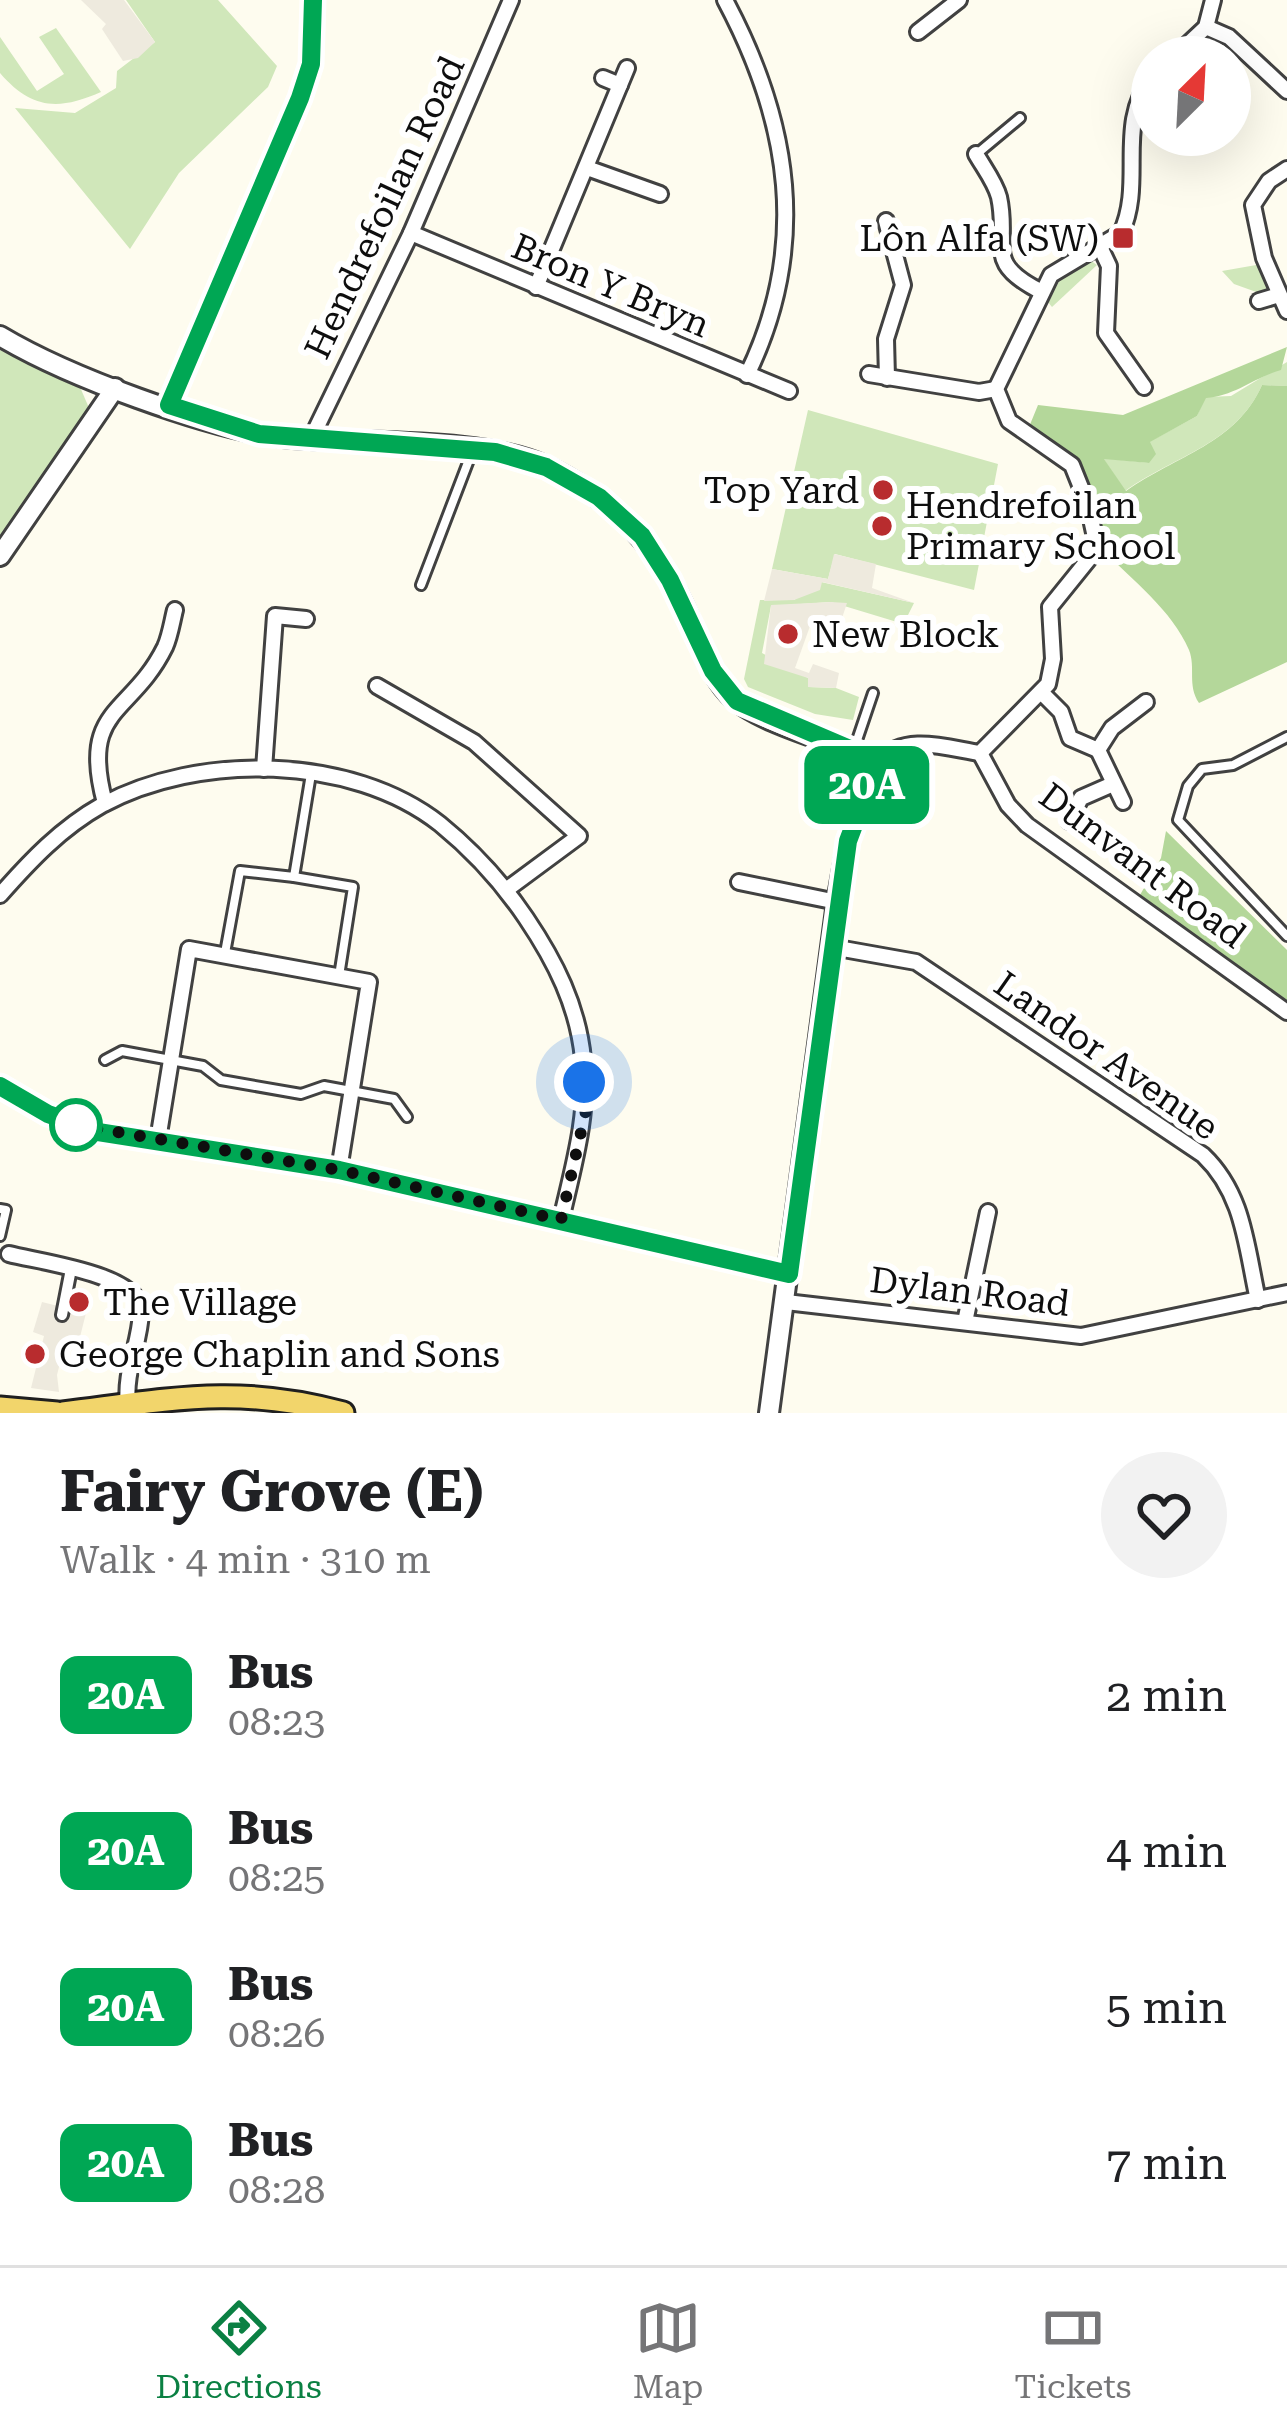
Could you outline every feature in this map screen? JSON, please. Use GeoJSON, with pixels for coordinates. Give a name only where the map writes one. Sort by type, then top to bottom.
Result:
{"type":"FeatureCollection","features":[{"type":"Feature","properties":{"kind":"main road"},"geometry":{"type":"LineString","coordinates":[[0,1408],[60,1413],[130,1408],[224,1392],[291,1399],[343,1413]]}},
{"type":"Feature","properties":{"kind":"street"},"geometry":{"type":"LineString","coordinates":[[169,405],[300,98],[311,64],[313,0]]}},
{"type":"Feature","properties":{"kind":"street","name":"Hendrefoilan Road"},"geometry":{"type":"LineString","coordinates":[[311,439],[411,233],[511,0]]}},
{"type":"Feature","properties":{"kind":"street"},"geometry":{"type":"LineString","coordinates":[[725,0],[755,56],[785,170],[783,258],[765,338],[747,375]]}},
{"type":"Feature","properties":{"kind":"street"},"geometry":{"type":"LineString","coordinates":[[919,32],[958,0]]}},
{"type":"Feature","properties":{"kind":"street"},"geometry":{"type":"LineString","coordinates":[[1196,36],[1206,27],[1213,0]]}},
{"type":"Feature","properties":{"kind":"street"},"geometry":{"type":"LineString","coordinates":[[1206,27],[1229,38],[1268,79],[1287,91]]}},
{"type":"Feature","properties":{"kind":"street"},"geometry":{"type":"LineString","coordinates":[[536,286],[627,68]]}},
{"type":"Feature","properties":{"kind":"street"},"geometry":{"type":"LineString","coordinates":[[603,78],[620,85]]}},
{"type":"Feature","properties":{"kind":"street"},"geometry":{"type":"LineString","coordinates":[[976,154],[1000,201],[997,244],[1004,264],[1018,280],[1042,292]]}},
{"type":"Feature","properties":{"kind":"street"},"geometry":{"type":"LineString","coordinates":[[770,1413],[848,841],[878,761],[893,748],[916,743],[980,753],[1042,693],[1052,674],[1050,608],[1085,568],[1096,542],[1072,465],[1009,421],[996,389],[1042,292],[1062,264],[1101,249],[1121,233],[1128,218],[1131,156]]}},
{"type":"Feature","properties":{"kind":"street"},"geometry":{"type":"LineString","coordinates":[[587,168],[660,193]]}},
{"type":"Feature","properties":{"kind":"street"},"geometry":{"type":"LineString","coordinates":[[1287,169],[1269,181],[1253,205],[1264,258],[1287,311]]}},
{"type":"Feature","properties":{"kind":"street"},"geometry":{"type":"LineString","coordinates":[[886,221],[903,285],[886,339],[887,378]]}},
{"type":"Feature","properties":{"kind":"street","name":"Bron Y Bryn"},"geometry":{"type":"LineString","coordinates":[[411,233],[789,391]]}},
{"type":"Feature","properties":{"kind":"street"},"geometry":{"type":"LineString","coordinates":[[1101,249],[1109,266],[1106,333],[1144,387]]}},
{"type":"Feature","properties":{"kind":"street"},"geometry":{"type":"LineString","coordinates":[[1259,302],[1279,295]]}},
{"type":"Feature","properties":{"kind":"street"},"geometry":{"type":"LineString","coordinates":[[0,336],[49,363],[115,388],[259,434],[520,455],[599,497],[633,526],[656,556],[726,690],[755,711],[878,761]]}},
{"type":"Feature","properties":{"kind":"street"},"geometry":{"type":"LineString","coordinates":[[868,374],[979,392],[996,389]]}},
{"type":"Feature","properties":{"kind":"street"},"geometry":{"type":"LineString","coordinates":[[0,556],[115,388]]}},
{"type":"Feature","properties":{"kind":"street"},"geometry":{"type":"LineString","coordinates":[[105,803],[96,771],[106,720],[165,647],[175,610]]}},
{"type":"Feature","properties":{"kind":"street"},"geometry":{"type":"LineString","coordinates":[[263,769],[275,616],[305,619]]}},
{"type":"Feature","properties":{"kind":"street"},"geometry":{"type":"LineString","coordinates":[[377,686],[474,742],[579,836],[506,890]]}},
{"type":"Feature","properties":{"kind":"street"},"geometry":{"type":"LineString","coordinates":[[1042,693],[1061,712],[1070,738],[1098,750],[1123,802]]}},
{"type":"Feature","properties":{"kind":"street"},"geometry":{"type":"LineString","coordinates":[[1098,750],[1112,728],[1146,702]]}},
{"type":"Feature","properties":{"kind":"street","name":"Dunvant Road"},"geometry":{"type":"LineString","coordinates":[[980,753],[1007,805],[1027,825],[1287,1012]]}},
{"type":"Feature","properties":{"kind":"street"},"geometry":{"type":"LineString","coordinates":[[0,895],[39,850],[105,803],[168,778],[263,769],[311,774],[398,799],[440,824],[506,890],[561,970],[583,1054],[586,1110],[561,1220]]}},
{"type":"Feature","properties":{"kind":"street"},"geometry":{"type":"LineString","coordinates":[[1069,820],[1081,798],[1113,784]]}},
{"type":"Feature","properties":{"kind":"street"},"geometry":{"type":"LineString","coordinates":[[739,882],[837,902]]}},
{"type":"Feature","properties":{"kind":"street","name":"Landor Avenue"},"geometry":{"type":"LineString","coordinates":[[832,947],[916,962],[1203,1155],[1228,1179],[1238,1201],[1258,1300]]}},
{"type":"Feature","properties":{"kind":"street"},"geometry":{"type":"LineString","coordinates":[[158,1140],[189,949],[369,982],[339,1170]]}},
{"type":"Feature","properties":{"kind":"street"},"geometry":{"type":"LineString","coordinates":[[0,1086],[48,1114],[98,1132],[339,1170],[789,1274]]}},
{"type":"Feature","properties":{"kind":"street"},"geometry":{"type":"LineString","coordinates":[[965,1322],[987,1212]]}},
{"type":"Feature","properties":{"kind":"street"},"geometry":{"type":"LineString","coordinates":[[5,1253],[118,1281],[137,1297],[142,1310],[128,1362],[130,1408]]}},
{"type":"Feature","properties":{"kind":"street"},"geometry":{"type":"LineString","coordinates":[[62,1315],[71,1269]]}},
{"type":"Feature","properties":{"kind":"street","name":"Dylan Road"},"geometry":{"type":"LineString","coordinates":[[786,1302],[1081,1336],[1287,1293]]}},
{"type":"Feature","properties":{"kind":"lane"},"geometry":{"type":"LineString","coordinates":[[976,154],[1020,118]]}},
{"type":"Feature","properties":{"kind":"lane"},"geometry":{"type":"LineString","coordinates":[[421,585],[473,451]]}},
{"type":"Feature","properties":{"kind":"lane"},"geometry":{"type":"LineString","coordinates":[[854,749],[873,693]]}},
{"type":"Feature","properties":{"kind":"lane"},"geometry":{"type":"LineString","coordinates":[[1287,737],[1234,765],[1202,770],[1187,786],[1178,820],[1287,936]]}},
{"type":"Feature","properties":{"kind":"lane"},"geometry":{"type":"LineString","coordinates":[[294,878],[311,774]]}},
{"type":"Feature","properties":{"kind":"lane"},"geometry":{"type":"LineString","coordinates":[[225,955],[240,871],[353,887],[339,976]]}},
{"type":"Feature","properties":{"kind":"lane"},"geometry":{"type":"LineString","coordinates":[[105,1060],[122,1051],[203,1066],[221,1080],[301,1094],[324,1086],[394,1099],[406,1117]]}},
{"type":"Feature","properties":{"kind":"lane"},"geometry":{"type":"LineString","coordinates":[[0,1209],[6,1210],[0,1236]]}},
{"type":"Feature","properties":{"kind":"green space"},"geometry":{"type":"Polygon","coordinates":[[[126,0],[218,0],[277,66],[268,87],[179,173],[130,249],[15,108],[75,113],[116,88],[117,71],[155,42],[126,0]]]}},
{"type":"Feature","properties":{"kind":"green space"},"geometry":{"type":"Polygon","coordinates":[[[56,28],[101,92],[71,102],[46,103],[23,94],[0,73],[0,37],[37,91],[64,74],[39,37],[56,28]]]}},
{"type":"Feature","properties":{"kind":"green space"},"geometry":{"type":"Polygon","coordinates":[[[1091,261],[1097,265],[1052,307],[1048,302],[1062,276],[1091,261]]]}},
{"type":"Feature","properties":{"kind":"green space"},"geometry":{"type":"Polygon","coordinates":[[[1262,264],[1269,288],[1259,293],[1234,284],[1222,271],[1262,264]]]}},
{"type":"Feature","properties":{"kind":"green space"},"geometry":{"type":"Polygon","coordinates":[[[1287,347],[1281,370],[1206,398],[1197,416],[1150,442],[1156,454],[1149,463],[1104,459],[1126,491],[1221,435],[1251,405],[1262,385],[1287,386],[1287,662],[1199,703],[1182,635],[1103,550],[1099,507],[1086,476],[1029,427],[1038,405],[1123,415],[1287,347]]]}},
{"type":"Feature","properties":{"kind":"green space"},"geometry":{"type":"Polygon","coordinates":[[[0,350],[80,387],[89,408],[0,537],[0,350]]]}},
{"type":"Feature","properties":{"kind":"green space"},"geometry":{"type":"Polygon","coordinates":[[[1287,362],[1287,386],[1262,385],[1251,405],[1221,435],[1125,491],[1103,458],[1149,463],[1149,442],[1197,416],[1205,397],[1231,396],[1287,362]]]}},
{"type":"Feature","properties":{"kind":"green space"},"geometry":{"type":"Polygon","coordinates":[[[808,410],[998,464],[974,590],[835,554],[828,579],[772,569],[808,410]]]}},
{"type":"Feature","properties":{"kind":"green space"},"geometry":{"type":"Polygon","coordinates":[[[821,582],[914,603],[907,617],[897,622],[831,602],[771,606],[762,653],[808,678],[809,687],[836,688],[859,697],[853,720],[815,714],[748,687],[744,679],[760,600],[794,600],[821,582]]]}},
{"type":"Feature","properties":{"kind":"green space"},"geometry":{"type":"Polygon","coordinates":[[[1166,831],[1287,950],[1287,1002],[1140,895],[1161,858],[1166,831]]]}},
{"type":"Feature","properties":{"kind":"shaded area"},"geometry":{"type":"Polygon","coordinates":[[[81,0],[124,0],[155,42],[138,58],[123,61],[102,29],[106,24],[81,0]]]}},
{"type":"Feature","properties":{"kind":"shaded area"},"geometry":{"type":"Polygon","coordinates":[[[834,554],[876,564],[872,588],[914,603],[822,582],[820,590],[794,600],[764,601],[772,569],[828,579],[834,554]]]}},
{"type":"Feature","properties":{"kind":"shaded area"},"geometry":{"type":"Polygon","coordinates":[[[847,603],[840,624],[814,615],[795,668],[809,673],[813,664],[839,673],[836,688],[808,687],[808,678],[764,664],[771,605],[847,603]]]}},
{"type":"Feature","properties":{"kind":"shaded area"},"geometry":{"type":"Polygon","coordinates":[[[42,1302],[86,1313],[78,1345],[65,1343],[57,1375],[59,1392],[31,1388],[44,1336],[33,1332],[42,1302]]]}},
{"type":"Feature","properties":{"kind":"bus line","name":"20A"},"geometry":{"type":"LineString","coordinates":[[0,1086],[48,1114],[98,1132],[339,1170],[789,1274],[837,902],[848,841],[878,761],[737,701],[713,671],[682,602],[642,536],[599,497],[546,467],[520,455],[495,452],[259,434],[169,405],[300,98],[311,64],[313,0]]}},
{"type":"Feature","properties":{"kind":"place","name":"Lôn Alfa (SW)"},"geometry":{"type":"Point","coordinates":[1123,238]}},
{"type":"Feature","properties":{"kind":"place","name":"Top Yard"},"geometry":{"type":"Point","coordinates":[883,490]}},
{"type":"Feature","properties":{"kind":"place","name":"Hendrefoilan Primary School"},"geometry":{"type":"Point","coordinates":[882,526]}},
{"type":"Feature","properties":{"kind":"place","name":"New Block"},"geometry":{"type":"Point","coordinates":[788,634]}},
{"type":"Feature","properties":{"kind":"place","name":"The Village"},"geometry":{"type":"Point","coordinates":[79,1302]}},
{"type":"Feature","properties":{"kind":"place","name":"George Chaplin and Sons"},"geometry":{"type":"Point","coordinates":[35,1354]}},
{"type":"Feature","properties":{"kind":"route"},"geometry":{"type":"LineString","coordinates":[[76,1125],[339,1170],[561,1220],[586,1110],[584,1082]]}}]}
